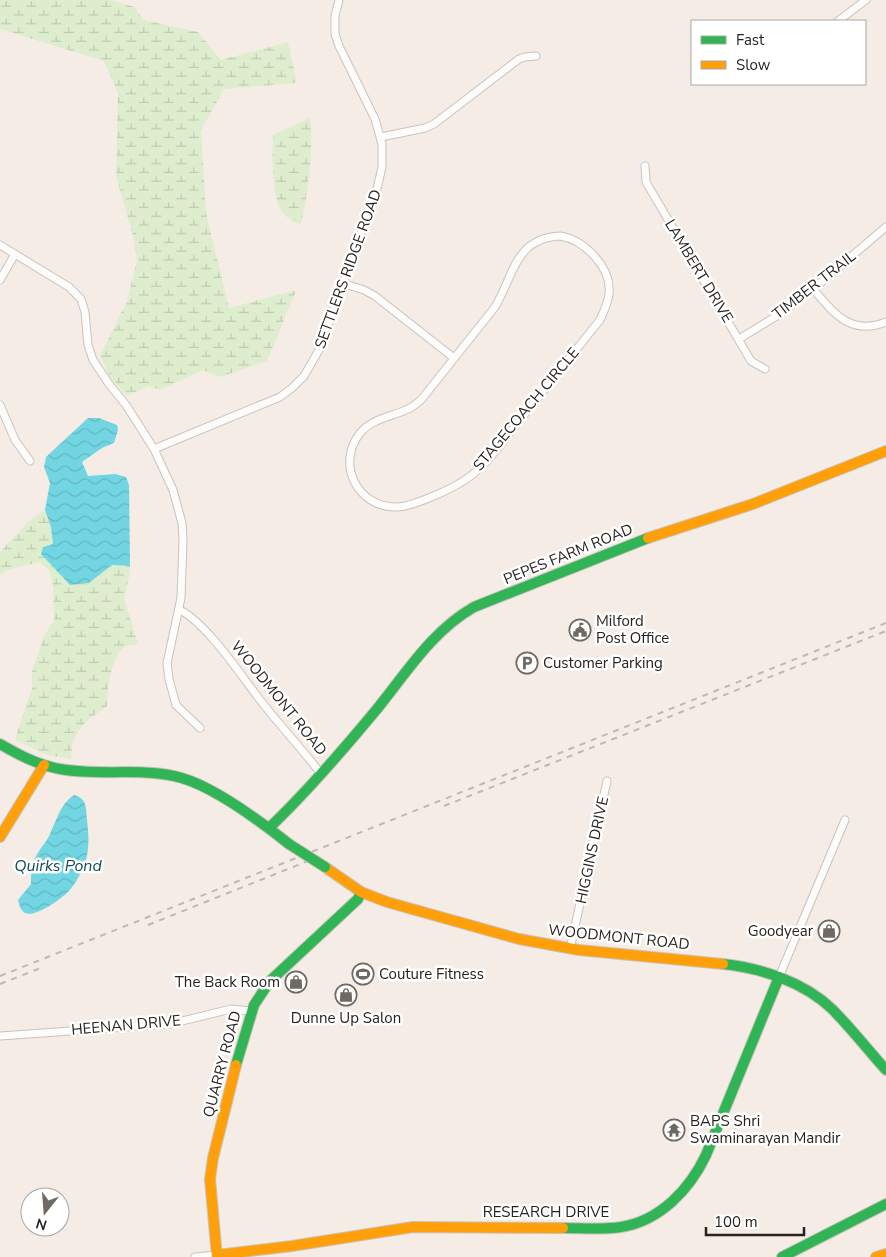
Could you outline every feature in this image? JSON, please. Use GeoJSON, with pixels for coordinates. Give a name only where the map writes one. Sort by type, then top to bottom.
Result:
{"type":"FeatureCollection","features":[{"type":"Feature","properties":{"kind":"main road","name":"PEPES FARM ROAD"},"geometry":{"type":"LineString","coordinates":[[321,774],[432,641],[457,616],[474,607],[652,536],[753,504],[886,451]]}},
{"type":"Feature","properties":{"kind":"main road","name":"WOODMONT ROAD"},"geometry":{"type":"LineString","coordinates":[[0,744],[22,757],[44,765],[75,770],[161,773],[191,780],[208,788],[362,892],[412,910],[519,939],[570,949],[743,966],[779,977],[808,991],[831,1008],[886,1070]]}},
{"type":"Feature","properties":{"kind":"main road"},"geometry":{"type":"LineString","coordinates":[[0,837],[44,765]]}},
{"type":"Feature","properties":{"kind":"main road","name":"WOODMONT ROAD"},"geometry":{"type":"LineString","coordinates":[[269,828],[321,774]]}},
{"type":"Feature","properties":{"kind":"main road","name":"QUARRY ROAD"},"geometry":{"type":"LineString","coordinates":[[217,1256],[210,1179],[213,1158],[251,1011],[270,981],[358,899],[362,892]]}},
{"type":"Feature","properties":{"kind":"main road","name":"RESEARCH DRIVE"},"geometry":{"type":"LineString","coordinates":[[217,1256],[413,1227],[604,1228],[635,1223],[649,1217],[675,1199],[698,1172],[718,1128],[779,977]]}},
{"type":"Feature","properties":{"kind":"main road"},"geometry":{"type":"LineString","coordinates":[[782,1257],[886,1204]]}},
{"type":"Feature","properties":{"kind":"main road"},"geometry":{"type":"LineString","coordinates":[[876,1257],[886,1254]]}},
{"type":"Feature","properties":{"kind":"street","name":"SETTLERS RIDGE ROAD"},"geometry":{"type":"LineString","coordinates":[[154,449],[272,401],[292,388],[304,376],[317,356],[380,178],[383,158],[381,138],[375,119],[338,46],[334,23],[339,0]]}},
{"type":"Feature","properties":{"kind":"street"},"geometry":{"type":"LineString","coordinates":[[839,20],[866,0]]}},
{"type":"Feature","properties":{"kind":"street"},"geometry":{"type":"LineString","coordinates":[[381,138],[425,128],[434,124],[519,60],[524,57],[536,56]]}},
{"type":"Feature","properties":{"kind":"street","name":"LAMBERT DRIVE"},"geometry":{"type":"LineString","coordinates":[[645,166],[646,182],[751,361],[765,369]]}},
{"type":"Feature","properties":{"kind":"street","name":"TIMBER TRAIL"},"geometry":{"type":"LineString","coordinates":[[739,340],[780,314],[813,289],[886,227]]}},
{"type":"Feature","properties":{"kind":"street","name":"STAGECOACH CIRCLE"},"geometry":{"type":"LineString","coordinates":[[560,236],[576,241],[591,252],[607,278],[610,292],[607,306],[600,320],[486,462],[462,482],[406,506],[388,507],[371,501],[356,486],[350,472],[350,456],[356,440],[361,432],[369,426],[410,408],[421,400],[454,358],[495,307],[518,260],[529,246],[540,239],[560,236]]}},
{"type":"Feature","properties":{"kind":"street"},"geometry":{"type":"LineString","coordinates":[[0,245],[69,287],[81,299],[93,360],[126,405],[154,449],[177,500],[182,522],[183,540],[180,610],[172,636],[167,663],[168,679],[176,705],[200,728]]}},
{"type":"Feature","properties":{"kind":"street"},"geometry":{"type":"LineString","coordinates":[[0,280],[15,254]]}},
{"type":"Feature","properties":{"kind":"street"},"geometry":{"type":"LineString","coordinates":[[342,283],[370,293],[454,358]]}},
{"type":"Feature","properties":{"kind":"street"},"geometry":{"type":"LineString","coordinates":[[813,289],[836,315],[850,324],[865,326],[886,322]]}},
{"type":"Feature","properties":{"kind":"street"},"geometry":{"type":"LineString","coordinates":[[0,405],[2,414],[15,440],[30,461]]}},
{"type":"Feature","properties":{"kind":"street","name":"WOODMONT ROAD"},"geometry":{"type":"LineString","coordinates":[[180,610],[192,618],[215,643],[321,774]]}},
{"type":"Feature","properties":{"kind":"street","name":"HIGGINS DRIVE"},"geometry":{"type":"LineString","coordinates":[[570,949],[607,781]]}},
{"type":"Feature","properties":{"kind":"street"},"geometry":{"type":"LineString","coordinates":[[779,977],[844,820]]}},
{"type":"Feature","properties":{"kind":"street","name":"HEENAN DRIVE"},"geometry":{"type":"LineString","coordinates":[[0,1036],[170,1024],[231,1009],[251,1011]]}},
{"type":"Feature","properties":{"kind":"street","name":"RESEARCH DRIVE"},"geometry":{"type":"LineString","coordinates":[[195,1257],[217,1256]]}},
{"type":"Feature","properties":{"kind":"green space"},"geometry":{"type":"Polygon","coordinates":[[[0,0],[111,0],[135,7],[143,20],[198,32],[221,60],[288,42],[297,83],[224,89],[201,130],[206,213],[229,308],[296,291],[267,361],[220,377],[203,370],[160,390],[149,386],[127,396],[110,376],[100,356],[127,301],[137,260],[133,236],[116,176],[118,93],[104,61],[0,29],[0,0]]]}},
{"type":"Feature","properties":{"kind":"green space"},"geometry":{"type":"Polygon","coordinates":[[[310,118],[311,158],[301,225],[284,214],[277,198],[273,176],[273,135],[310,118]]]}},
{"type":"Feature","properties":{"kind":"green space"},"geometry":{"type":"Polygon","coordinates":[[[45,510],[51,527],[53,545],[42,554],[70,585],[89,583],[112,565],[130,566],[124,598],[138,644],[123,648],[115,659],[110,675],[107,706],[81,727],[74,740],[71,759],[47,755],[15,740],[32,689],[32,671],[44,636],[54,620],[53,585],[49,570],[40,562],[10,569],[0,575],[0,552],[31,519],[45,510]]]}},
{"type":"Feature","properties":{"kind":"water"},"geometry":{"type":"Polygon","coordinates":[[[88,418],[99,418],[117,425],[118,430],[114,443],[102,448],[82,462],[88,476],[115,474],[126,477],[129,485],[130,566],[112,565],[89,583],[70,585],[41,554],[43,547],[53,544],[51,527],[45,510],[50,483],[44,467],[46,457],[88,418]]]}},
{"type":"Feature","properties":{"kind":"water","name":"Quirks Pond"},"geometry":{"type":"Polygon","coordinates":[[[74,795],[84,801],[86,811],[88,844],[87,857],[83,869],[70,890],[60,899],[35,913],[25,913],[21,909],[18,900],[31,884],[35,858],[48,838],[61,809],[74,795]]]}},
{"type":"Feature","properties":{"kind":"railway"},"geometry":{"type":"LineString","coordinates":[[0,976],[886,623]]}},
{"type":"Feature","properties":{"kind":"railway"},"geometry":{"type":"LineString","coordinates":[[444,806],[886,631]]}},
{"type":"Feature","properties":{"kind":"railway"},"geometry":{"type":"LineString","coordinates":[[148,925],[308,861]]}},
{"type":"Feature","properties":{"kind":"railway"},"geometry":{"type":"LineString","coordinates":[[0,984],[43,967]]}},
{"type":"Feature","properties":{"kind":"traffic: fast"},"geometry":{"type":"LineString","coordinates":[[269,828],[298,800],[338,755],[421,653],[445,628],[459,617],[474,607],[648,538]]}},
{"type":"Feature","properties":{"kind":"traffic: fast"},"geometry":{"type":"LineString","coordinates":[[0,744],[29,759],[60,769],[89,772],[160,774],[188,780],[203,786],[234,804],[289,844]]}},
{"type":"Feature","properties":{"kind":"traffic: fast"},"geometry":{"type":"LineString","coordinates":[[289,844],[325,867]]}},
{"type":"Feature","properties":{"kind":"traffic: fast"},"geometry":{"type":"LineString","coordinates":[[236,1065],[254,1005],[270,981],[358,899],[361,892]]}},
{"type":"Feature","properties":{"kind":"traffic: fast"},"geometry":{"type":"LineString","coordinates":[[723,964],[767,973],[795,984],[821,999],[853,1031],[886,1070]]}},
{"type":"Feature","properties":{"kind":"traffic: fast"},"geometry":{"type":"LineString","coordinates":[[563,1228],[607,1228],[635,1224],[661,1211],[682,1191],[706,1155],[779,977]]}},
{"type":"Feature","properties":{"kind":"traffic: fast"},"geometry":{"type":"LineString","coordinates":[[782,1257],[886,1204]]}},
{"type":"Feature","properties":{"kind":"traffic: slow"},"geometry":{"type":"LineString","coordinates":[[648,538],[753,504],[886,451]]}},
{"type":"Feature","properties":{"kind":"traffic: slow"},"geometry":{"type":"LineString","coordinates":[[0,837],[44,765]]}},
{"type":"Feature","properties":{"kind":"traffic: slow"},"geometry":{"type":"LineString","coordinates":[[325,867],[361,892],[387,902],[519,939],[579,950],[723,964]]}},
{"type":"Feature","properties":{"kind":"traffic: slow"},"geometry":{"type":"LineString","coordinates":[[217,1257],[210,1179],[213,1158],[236,1065]]}},
{"type":"Feature","properties":{"kind":"traffic: slow"},"geometry":{"type":"LineString","coordinates":[[217,1255],[292,1246],[413,1227],[563,1228]]}},
{"type":"Feature","properties":{"kind":"traffic: slow"},"geometry":{"type":"LineString","coordinates":[[876,1257],[886,1254]]}},
{"type":"Feature","properties":{"kind":"place","name":"Milford Post Office"},"geometry":{"type":"Point","coordinates":[580,630]}},
{"type":"Feature","properties":{"kind":"place","name":"Customer Parking"},"geometry":{"type":"Point","coordinates":[527,663]}},
{"type":"Feature","properties":{"kind":"place","name":"Goodyear"},"geometry":{"type":"Point","coordinates":[829,931]}},
{"type":"Feature","properties":{"kind":"place","name":"Couture Fitness"},"geometry":{"type":"Point","coordinates":[363,974]}},
{"type":"Feature","properties":{"kind":"place","name":"The Back Room"},"geometry":{"type":"Point","coordinates":[296,982]}},
{"type":"Feature","properties":{"kind":"place","name":"Dunne Up Salon"},"geometry":{"type":"Point","coordinates":[346,995]}},
{"type":"Feature","properties":{"kind":"place","name":"BAPS Shri Swaminarayan Mandir"},"geometry":{"type":"Point","coordinates":[674,1130]}}]}
